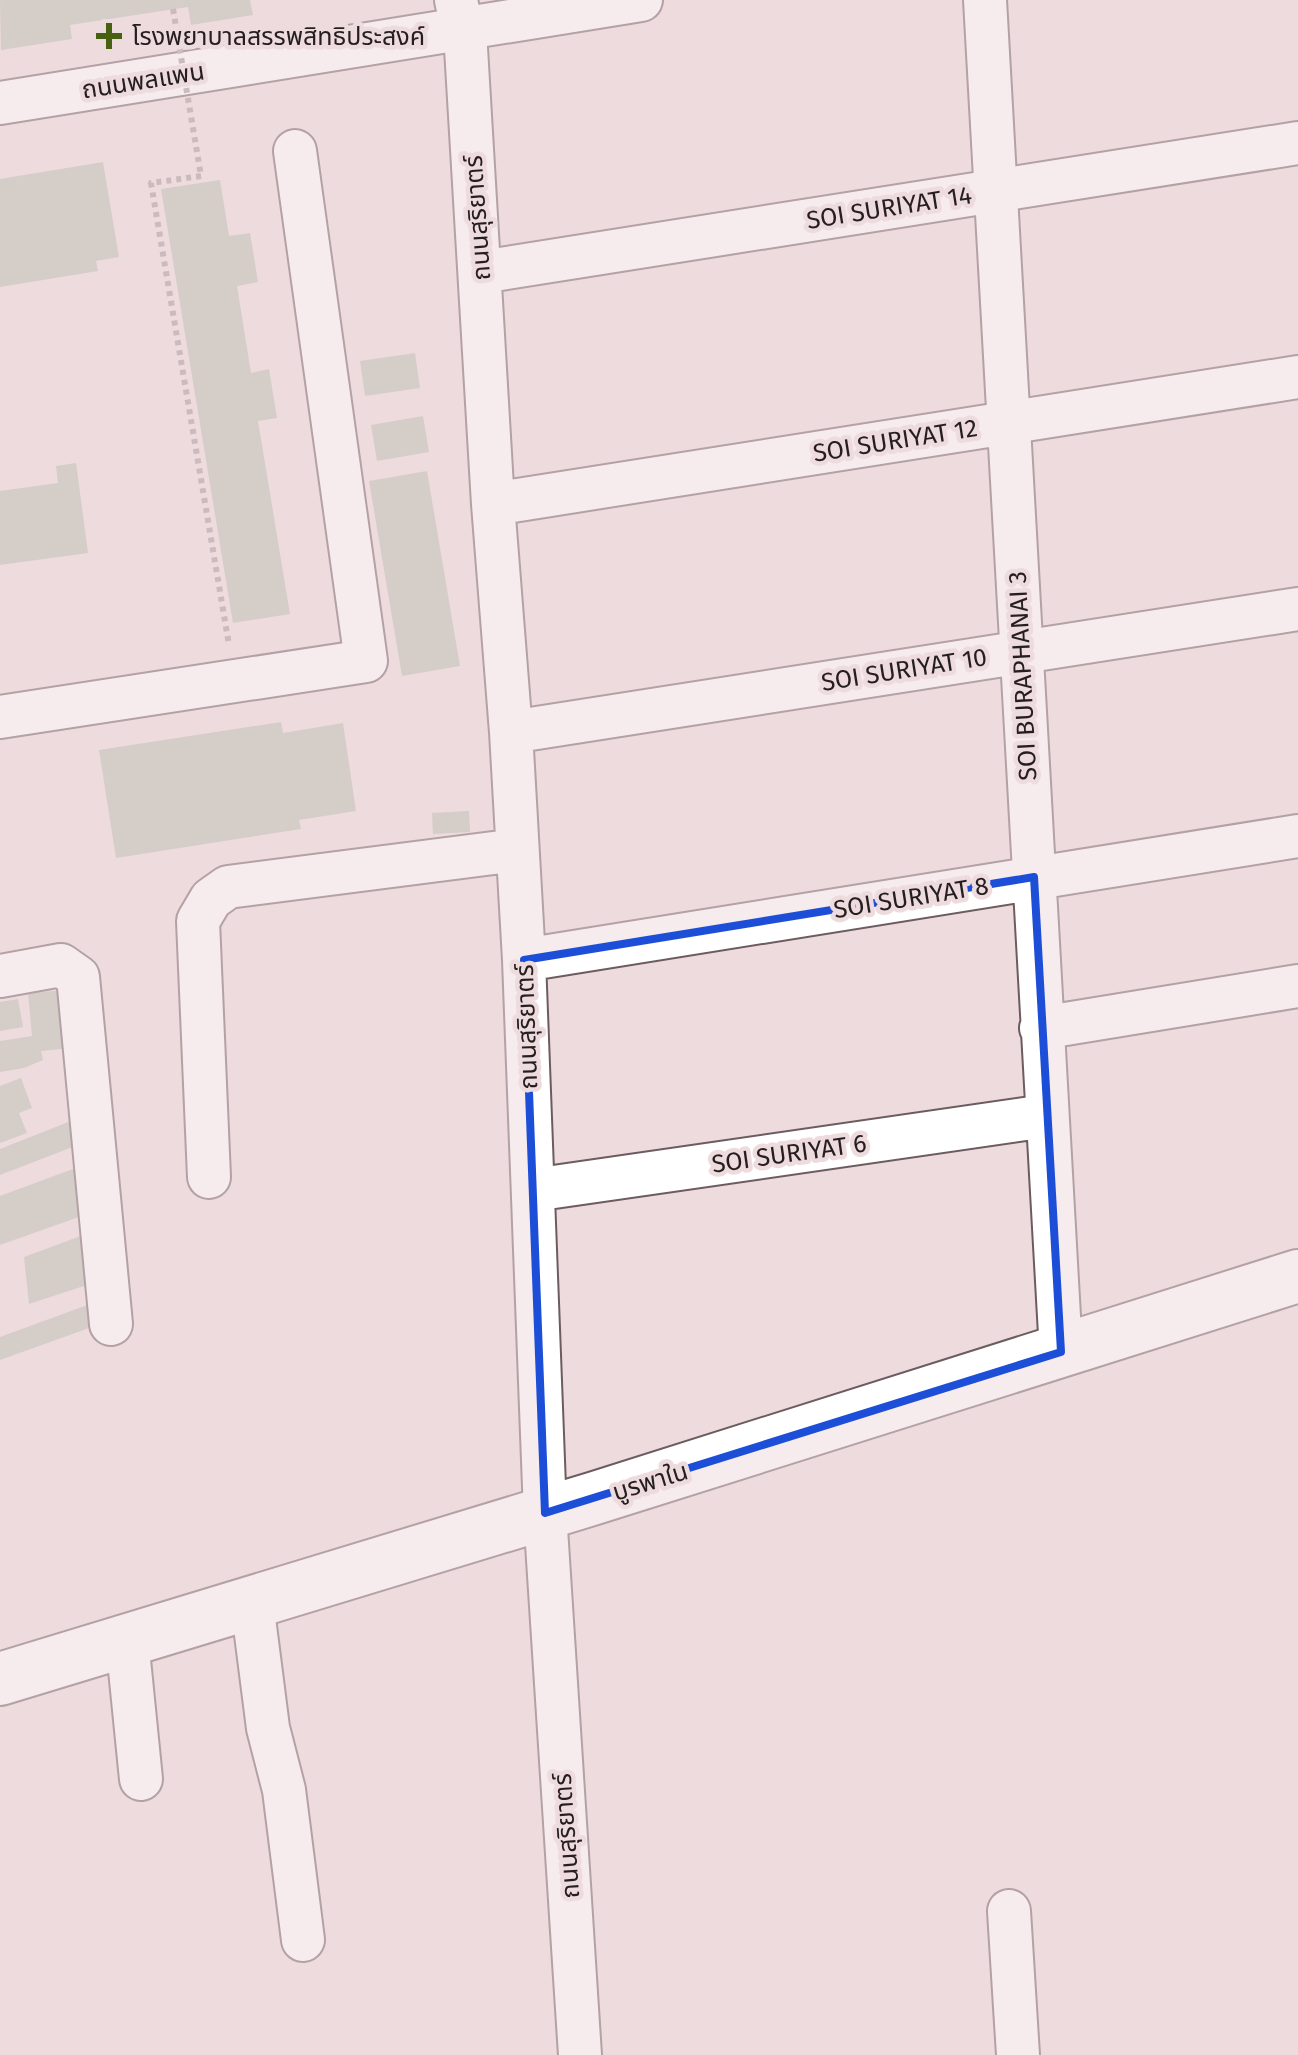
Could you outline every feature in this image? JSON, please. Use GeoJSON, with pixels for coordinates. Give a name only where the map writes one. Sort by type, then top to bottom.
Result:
{"type":"FeatureCollection","features":[{"type":"Feature","properties":{"kind":"main road","name":"บูรพาใน"},"geometry":{"type":"LineString","coordinates":[[0,1679],[546,1513],[1298,1276]]}},
{"type":"Feature","properties":{"kind":"street","name":"ถนนพลแพน"},"geometry":{"type":"LineString","coordinates":[[0,104],[459,14],[641,0]]}},
{"type":"Feature","properties":{"kind":"street","name":"SOI BURAPHANAI 3"},"geometry":{"type":"LineString","coordinates":[[985,0],[1062,1352]]}},
{"type":"Feature","properties":{"kind":"street","name":"ถนนสุริยาตร์"},"geometry":{"type":"LineString","coordinates":[[459,14],[466,48],[511,732],[546,1513],[580,2055]]}},
{"type":"Feature","properties":{"kind":"street","name":"SOI SURIYAT 14"},"geometry":{"type":"LineString","coordinates":[[480,272],[1298,142]]}},
{"type":"Feature","properties":{"kind":"street"},"geometry":{"type":"LineString","coordinates":[[0,717],[366,661],[296,151]]}},
{"type":"Feature","properties":{"kind":"street","name":"SOI SURIYAT 12"},"geometry":{"type":"LineString","coordinates":[[493,504],[1298,376]]}},
{"type":"Feature","properties":{"kind":"street","name":"SOI SURIYAT 10"},"geometry":{"type":"LineString","coordinates":[[511,732],[1298,609]]}},
{"type":"Feature","properties":{"kind":"street","name":"SOI SURIYAT 8"},"geometry":{"type":"LineString","coordinates":[[524,960],[1298,836]]}},
{"type":"Feature","properties":{"kind":"street"},"geometry":{"type":"LineString","coordinates":[[208,1177],[198,921],[211,899],[228,887],[517,850]]}},
{"type":"Feature","properties":{"kind":"street"},"geometry":{"type":"LineString","coordinates":[[0,976],[61,965],[78,977],[111,1324]]}},
{"type":"Feature","properties":{"kind":"street"},"geometry":{"type":"LineString","coordinates":[[1041,1028],[1298,986]]}},
{"type":"Feature","properties":{"kind":"street","name":"SOI SURIYAT 6"},"geometry":{"type":"LineString","coordinates":[[533,1190],[1046,1116]]}},
{"type":"Feature","properties":{"kind":"street"},"geometry":{"type":"LineString","coordinates":[[252,1603],[268,1728],[284,1790],[304,1940]]}},
{"type":"Feature","properties":{"kind":"street"},"geometry":{"type":"LineString","coordinates":[[127,1640],[141,1779]]}},
{"type":"Feature","properties":{"kind":"street"},"geometry":{"type":"LineString","coordinates":[[1009,1911],[1018,2055]]}},
{"type":"Feature","properties":{"kind":"path"},"geometry":{"type":"LineString","coordinates":[[173,9],[201,176],[152,184],[235,681]]}},
{"type":"Feature","properties":{"kind":"highlighted area"},"geometry":{"type":"Polygon","coordinates":[[[1034,877],[1061,1352],[545,1513],[524,960],[1034,877]]]}},
{"type":"Feature","properties":{"kind":"building"},"geometry":{"type":"Polygon","coordinates":[[[0,0],[250,0],[253,15],[191,25],[188,7],[70,25],[72,39],[1,50],[0,0]]]}},
{"type":"Feature","properties":{"kind":"building"},"geometry":{"type":"Polygon","coordinates":[[[103,162],[119,257],[96,261],[98,271],[0,287],[0,179],[103,162]]]}},
{"type":"Feature","properties":{"kind":"building"},"geometry":{"type":"Polygon","coordinates":[[[220,180],[229,236],[250,233],[258,282],[237,286],[251,373],[269,369],[277,418],[258,421],[290,614],[233,623],[161,189],[220,180]]]}},
{"type":"Feature","properties":{"kind":"building"},"geometry":{"type":"Polygon","coordinates":[[[415,353],[420,388],[365,396],[360,361],[415,353]]]}},
{"type":"Feature","properties":{"kind":"building"},"geometry":{"type":"Polygon","coordinates":[[[423,416],[429,452],[377,461],[371,425],[423,416]]]}},
{"type":"Feature","properties":{"kind":"building"},"geometry":{"type":"Polygon","coordinates":[[[76,463],[88,553],[0,565],[0,491],[58,483],[56,466],[76,463]]]}},
{"type":"Feature","properties":{"kind":"building"},"geometry":{"type":"Polygon","coordinates":[[[427,471],[460,666],[402,676],[369,481],[427,471]]]}},
{"type":"Feature","properties":{"kind":"building"},"geometry":{"type":"Polygon","coordinates":[[[281,722],[283,733],[343,723],[356,811],[299,820],[301,829],[116,858],[99,750],[281,722]]]}},
{"type":"Feature","properties":{"kind":"building"},"geometry":{"type":"Polygon","coordinates":[[[469,811],[470,832],[433,834],[432,813],[469,811]]]}},
{"type":"Feature","properties":{"kind":"building"},"geometry":{"type":"Polygon","coordinates":[[[65,990],[70,1048],[41,1051],[43,1060],[0,1072],[0,1041],[32,1036],[28,993],[65,990]]]}},
{"type":"Feature","properties":{"kind":"building"},"geometry":{"type":"Polygon","coordinates":[[[18,999],[23,1027],[0,1031],[0,1002],[18,999]]]}},
{"type":"Feature","properties":{"kind":"building"},"geometry":{"type":"Polygon","coordinates":[[[21,1078],[32,1108],[19,1113],[27,1133],[0,1143],[0,1086],[21,1078]]]}},
{"type":"Feature","properties":{"kind":"building"},"geometry":{"type":"Polygon","coordinates":[[[86,1115],[88,1141],[0,1175],[0,1149],[86,1115]]]}},
{"type":"Feature","properties":{"kind":"building"},"geometry":{"type":"Polygon","coordinates":[[[89,1163],[93,1212],[0,1245],[0,1196],[89,1163]]]}},
{"type":"Feature","properties":{"kind":"building"},"geometry":{"type":"Polygon","coordinates":[[[94,1231],[99,1281],[29,1304],[24,1257],[94,1231]]]}},
{"type":"Feature","properties":{"kind":"building"},"geometry":{"type":"Polygon","coordinates":[[[101,1300],[103,1323],[0,1360],[0,1337],[101,1300]]]}},
{"type":"Feature","properties":{"kind":"place","name":"โรงพยาบาลสรรพสิทธิประสงค์"},"geometry":{"type":"Point","coordinates":[109,36]}}]}
